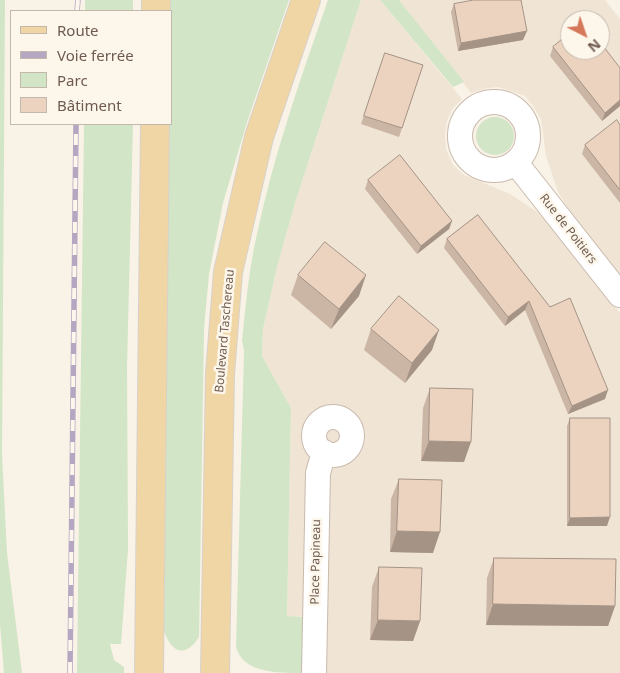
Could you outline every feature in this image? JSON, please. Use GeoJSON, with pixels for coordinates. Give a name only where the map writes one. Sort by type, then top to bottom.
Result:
{"type":"FeatureCollection","features":[{"type":"Feature","properties":{"kind":"main road","name":"Boulevard Taschereau"},"geometry":{"type":"LineString","coordinates":[[215,673],[220,374],[228,272],[259,136],[306,0]]}},
{"type":"Feature","properties":{"kind":"main road"},"geometry":{"type":"LineString","coordinates":[[149,673],[155,125]]}},
{"type":"Feature","properties":{"kind":"street","name":"Rue de Poitiers"},"geometry":{"type":"LineString","coordinates":[[516,163],[620,295]]}},
{"type":"Feature","properties":{"kind":"street","name":"Place Papineau"},"geometry":{"type":"LineString","coordinates":[[314,673],[318,473],[324,452]]}},
{"type":"Feature","properties":{"kind":"shaded area"},"geometry":{"type":"Polygon","coordinates":[[[361,0],[380,0],[462,99],[453,108],[447,120],[446,149],[453,165],[464,175],[510,194],[536,211],[551,226],[620,313],[620,673],[324,673],[325,618],[287,616],[291,408],[262,356],[263,329],[277,267],[295,203],[361,0]]]}},
{"type":"Feature","properties":{"kind":"shaded area"},"geometry":{"type":"Polygon","coordinates":[[[399,0],[605,0],[620,19],[620,275],[576,221],[558,192],[546,156],[541,119],[533,106],[525,96],[498,87],[471,93],[399,0]]]}},
{"type":"Feature","properties":{"kind":"green space"},"geometry":{"type":"Polygon","coordinates":[[[0,0],[5,0],[2,455],[7,553],[22,673],[4,673],[0,624],[0,0]]]}},
{"type":"Feature","properties":{"kind":"green space"},"geometry":{"type":"Polygon","coordinates":[[[85,0],[133,0],[133,10],[85,10],[85,0]]]}},
{"type":"Feature","properties":{"kind":"green space"},"geometry":{"type":"Polygon","coordinates":[[[171,0],[289,0],[247,122],[223,203],[209,274],[204,329],[199,637],[193,645],[181,650],[176,649],[171,644],[164,631],[162,622],[169,125],[172,125],[171,0]]]}},
{"type":"Feature","properties":{"kind":"green space"},"geometry":{"type":"Polygon","coordinates":[[[328,0],[361,0],[295,203],[277,267],[263,329],[262,356],[291,408],[287,616],[303,617],[306,620],[305,673],[283,673],[253,667],[240,656],[236,647],[244,351],[242,340],[254,247],[271,175],[328,0]]]}},
{"type":"Feature","properties":{"kind":"green space"},"geometry":{"type":"Polygon","coordinates":[[[380,0],[399,0],[464,82],[453,87],[380,0]]]}},
{"type":"Feature","properties":{"kind":"green space"},"geometry":{"type":"Polygon","coordinates":[[[495,117],[502,118],[508,123],[513,129],[513,143],[508,149],[502,154],[495,155],[488,154],[482,149],[477,143],[476,136],[477,129],[482,123],[488,118],[495,117]]]}},
{"type":"Feature","properties":{"kind":"green space"},"geometry":{"type":"Polygon","coordinates":[[[84,125],[133,125],[127,367],[128,549],[121,644],[110,644],[114,660],[124,667],[124,673],[77,673],[84,125]]]}},
{"type":"Feature","properties":{"kind":"building"},"geometry":{"type":"Polygon","coordinates":[[[474,0],[521,0],[527,31],[461,43],[454,4],[474,0]]]}},
{"type":"Feature","properties":{"kind":"building"},"geometry":{"type":"Polygon","coordinates":[[[560,41],[560,56],[553,47],[560,41]]]}},
{"type":"Feature","properties":{"kind":"building"},"geometry":{"type":"Polygon","coordinates":[[[385,53],[423,65],[402,128],[364,116],[385,53]]]}},
{"type":"Feature","properties":{"kind":"building"},"geometry":{"type":"Polygon","coordinates":[[[610,55],[620,68],[620,100],[605,113],[563,60],[610,60],[610,55]]]}},
{"type":"Feature","properties":{"kind":"building"},"geometry":{"type":"Polygon","coordinates":[[[617,120],[620,125],[620,190],[585,145],[617,120]]]}},
{"type":"Feature","properties":{"kind":"building"},"geometry":{"type":"Polygon","coordinates":[[[400,155],[452,221],[421,246],[368,180],[400,155]]]}},
{"type":"Feature","properties":{"kind":"building"},"geometry":{"type":"Polygon","coordinates":[[[478,215],[550,307],[570,298],[608,390],[572,406],[529,301],[508,317],[447,239],[478,215]]]}},
{"type":"Feature","properties":{"kind":"building"},"geometry":{"type":"Polygon","coordinates":[[[325,242],[366,275],[339,309],[298,275],[325,242]]]}},
{"type":"Feature","properties":{"kind":"building"},"geometry":{"type":"Polygon","coordinates":[[[399,296],[439,330],[412,363],[371,329],[399,296]]]}},
{"type":"Feature","properties":{"kind":"building"},"geometry":{"type":"Polygon","coordinates":[[[430,388],[473,389],[471,442],[429,441],[430,388]]]}},
{"type":"Feature","properties":{"kind":"building"},"geometry":{"type":"Polygon","coordinates":[[[570,418],[610,418],[610,517],[570,518],[570,418]]]}},
{"type":"Feature","properties":{"kind":"building"},"geometry":{"type":"Polygon","coordinates":[[[399,479],[442,480],[440,532],[397,531],[399,479]]]}},
{"type":"Feature","properties":{"kind":"building"},"geometry":{"type":"Polygon","coordinates":[[[494,558],[616,559],[615,606],[493,604],[494,558]]]}},
{"type":"Feature","properties":{"kind":"building"},"geometry":{"type":"Polygon","coordinates":[[[379,567],[422,568],[420,621],[378,620],[379,567]]]}},
{"type":"Feature","properties":{"kind":"railway"},"geometry":{"type":"LineString","coordinates":[[77,10],[78,0]]}},
{"type":"Feature","properties":{"kind":"railway"},"geometry":{"type":"LineString","coordinates":[[70,673],[76,125]]}}]}
